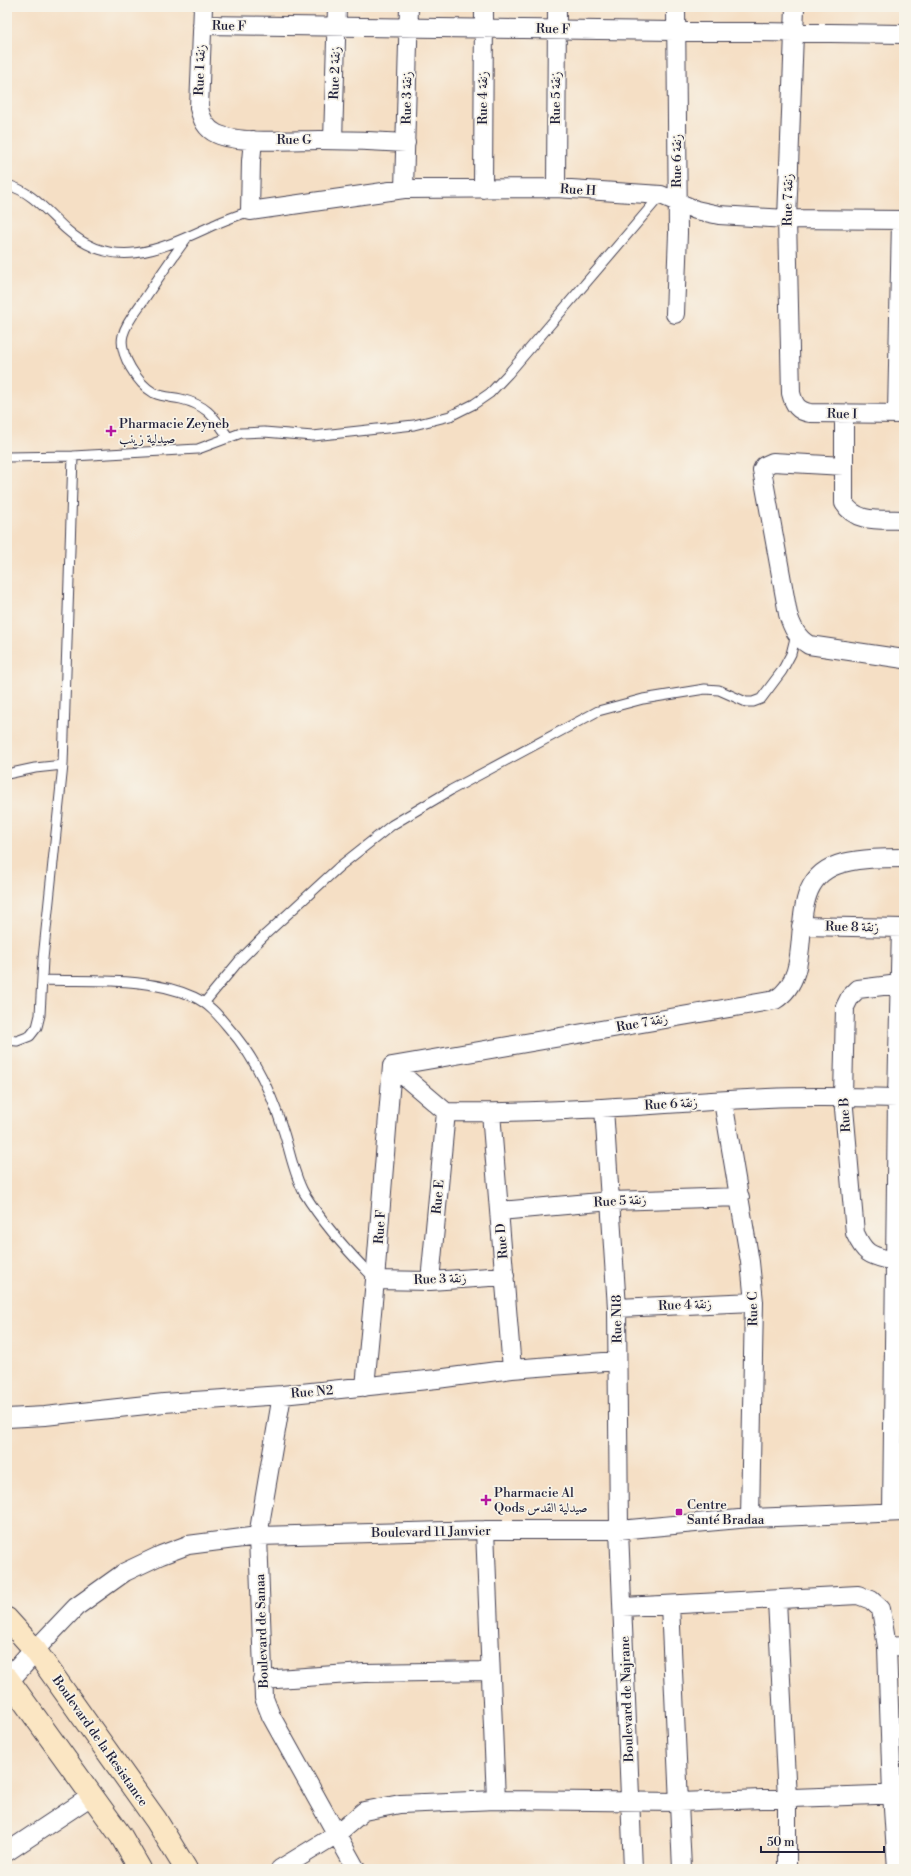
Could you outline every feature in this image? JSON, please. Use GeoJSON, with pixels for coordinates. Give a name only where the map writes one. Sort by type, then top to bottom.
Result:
{"type":"FeatureCollection","features":[{"type":"Feature","properties":{"kind":"main road","name":"Boulevard de la Resistance"},"geometry":{"type":"LineString","coordinates":[[7,1619],[36,1650],[156,1820],[186,1869]]}},
{"type":"Feature","properties":{"kind":"main road"},"geometry":{"type":"LineString","coordinates":[[7,1680],[121,1836],[140,1869]]}},
{"type":"Feature","properties":{"kind":"street","name":"Rue 1 زنقة"},"geometry":{"type":"LineString","coordinates":[[199,108],[203,7]]}},
{"type":"Feature","properties":{"kind":"street","name":"Rue 2 زنقة"},"geometry":{"type":"LineString","coordinates":[[333,140],[337,7]]}},
{"type":"Feature","properties":{"kind":"street","name":"Rue 3 زنقة"},"geometry":{"type":"LineString","coordinates":[[404,189],[409,7]]}},
{"type":"Feature","properties":{"kind":"street","name":"Rue 4 زنقة"},"geometry":{"type":"LineString","coordinates":[[483,189],[484,7]]}},
{"type":"Feature","properties":{"kind":"street","name":"Rue 5 زنقة"},"geometry":{"type":"LineString","coordinates":[[556,188],[557,7]]}},
{"type":"Feature","properties":{"kind":"street","name":"Rue 6 زنقة"},"geometry":{"type":"LineString","coordinates":[[675,314],[669,198],[677,31],[676,7]]}},
{"type":"Feature","properties":{"kind":"street","name":"Rue 7 زنقة"},"geometry":{"type":"LineString","coordinates":[[791,393],[787,219],[795,7]]}},
{"type":"Feature","properties":{"kind":"street","name":"Rue F"},"geometry":{"type":"LineString","coordinates":[[202,25],[904,34]]}},
{"type":"Feature","properties":{"kind":"street","name":"Rue G"},"geometry":{"type":"LineString","coordinates":[[199,108],[201,119],[207,128],[216,134],[228,138],[253,140],[333,140],[406,143]]}},
{"type":"Feature","properties":{"kind":"street"},"geometry":{"type":"LineString","coordinates":[[250,211],[253,140]]}},
{"type":"Feature","properties":{"kind":"street","name":"Rue H"},"geometry":{"type":"LineString","coordinates":[[250,211],[404,189],[556,188],[669,198],[696,210],[719,215],[787,219],[902,220]]}},
{"type":"Feature","properties":{"kind":"street"},"geometry":{"type":"LineString","coordinates":[[900,414],[902,220]]}},
{"type":"Feature","properties":{"kind":"street","name":"Rue I"},"geometry":{"type":"LineString","coordinates":[[791,393],[793,402],[803,412],[900,414]]}},
{"type":"Feature","properties":{"kind":"street"},"geometry":{"type":"LineString","coordinates":[[844,414],[844,503],[848,510],[857,517],[904,520]]}},
{"type":"Feature","properties":{"kind":"street"},"geometry":{"type":"LineString","coordinates":[[844,466],[773,462],[764,466],[762,470],[788,614],[796,634],[801,640],[809,645],[904,659]]}},
{"type":"Feature","properties":{"kind":"street","name":"Rue 7 زنقة"},"geometry":{"type":"LineString","coordinates":[[392,1066],[775,1000],[784,995],[793,980],[799,961],[801,926],[808,891],[816,879],[825,870],[843,863],[875,858],[904,858]]}},
{"type":"Feature","properties":{"kind":"street","name":"Rue 8 زنقة"},"geometry":{"type":"LineString","coordinates":[[801,926],[903,928]]}},
{"type":"Feature","properties":{"kind":"street"},"geometry":{"type":"LineString","coordinates":[[898,1512],[896,1262],[897,1098],[899,984],[903,928]]}},
{"type":"Feature","properties":{"kind":"street","name":"Rue B"},"geometry":{"type":"LineString","coordinates":[[896,1262],[872,1255],[862,1248],[855,1233],[843,1097],[845,1007],[850,997],[858,989],[899,984]]}},
{"type":"Feature","properties":{"kind":"street","name":"Rue F"},"geometry":{"type":"LineString","coordinates":[[365,1387],[376,1280],[392,1066]]}},
{"type":"Feature","properties":{"kind":"street"},"geometry":{"type":"LineString","coordinates":[[392,1066],[446,1112]]}},
{"type":"Feature","properties":{"kind":"street","name":"Rue 6 زنقة"},"geometry":{"type":"LineString","coordinates":[[446,1112],[491,1113],[766,1098],[897,1098]]}},
{"type":"Feature","properties":{"kind":"street","name":"Rue C"},"geometry":{"type":"LineString","coordinates":[[723,1101],[740,1197],[750,1262],[754,1302],[750,1518]]}},
{"type":"Feature","properties":{"kind":"street","name":"Rue N18"},"geometry":{"type":"LineString","coordinates":[[604,1108],[617,1308],[619,1530]]}},
{"type":"Feature","properties":{"kind":"street","name":"Rue E"},"geometry":{"type":"LineString","coordinates":[[430,1281],[446,1112]]}},
{"type":"Feature","properties":{"kind":"street","name":"Rue D"},"geometry":{"type":"LineString","coordinates":[[491,1113],[512,1369]]}},
{"type":"Feature","properties":{"kind":"street","name":"Rue 5 زنقة"},"geometry":{"type":"LineString","coordinates":[[500,1211],[610,1201],[740,1197]]}},
{"type":"Feature","properties":{"kind":"street","name":"Rue 3 زنقة"},"geometry":{"type":"LineString","coordinates":[[376,1280],[430,1281],[505,1276]]}},
{"type":"Feature","properties":{"kind":"street","name":"Rue 4 زنقة"},"geometry":{"type":"LineString","coordinates":[[617,1308],[754,1302]]}},
{"type":"Feature","properties":{"kind":"street","name":"Rue N2"},"geometry":{"type":"LineString","coordinates":[[7,1418],[45,1416],[164,1402],[282,1395],[365,1387],[512,1369],[618,1361]]}},
{"type":"Feature","properties":{"kind":"street","name":"Boulevard de Sanaa"},"geometry":{"type":"LineString","coordinates":[[282,1395],[258,1536],[261,1597],[262,1680],[264,1698],[271,1716],[356,1869]]}},
{"type":"Feature","properties":{"kind":"street","name":"Boulevard 11 Janvier"},"geometry":{"type":"LineString","coordinates":[[7,1680],[76,1607],[125,1572],[161,1555],[188,1545],[258,1536],[485,1530],[619,1530],[750,1518],[898,1512]]}},
{"type":"Feature","properties":{"kind":"street"},"geometry":{"type":"LineString","coordinates":[[485,1530],[496,1800]]}},
{"type":"Feature","properties":{"kind":"street","name":"Boulevard de Najrane"},"geometry":{"type":"LineString","coordinates":[[619,1530],[633,1869]]}},
{"type":"Feature","properties":{"kind":"street"},"geometry":{"type":"LineString","coordinates":[[623,1607],[858,1595],[871,1600],[881,1609],[896,1647],[898,1794],[897,1869]]}},
{"type":"Feature","properties":{"kind":"street"},"geometry":{"type":"LineString","coordinates":[[777,1600],[788,1869]]}},
{"type":"Feature","properties":{"kind":"street"},"geometry":{"type":"LineString","coordinates":[[670,1605],[682,1869]]}},
{"type":"Feature","properties":{"kind":"street"},"geometry":{"type":"LineString","coordinates":[[262,1680],[364,1673],[490,1671]]}},
{"type":"Feature","properties":{"kind":"street"},"geometry":{"type":"LineString","coordinates":[[280,1869],[337,1834],[364,1812],[400,1804],[496,1800],[630,1803],[680,1802],[898,1794]]}},
{"type":"Feature","properties":{"kind":"street"},"geometry":{"type":"LineString","coordinates":[[7,1852],[92,1795]]}},
{"type":"Feature","properties":{"kind":"lane"},"geometry":{"type":"LineString","coordinates":[[7,185],[28,194],[67,230],[93,248],[109,252],[136,253],[156,250],[250,211]]}},
{"type":"Feature","properties":{"kind":"lane"},"geometry":{"type":"LineString","coordinates":[[7,457],[73,456],[198,449],[241,433],[264,432],[313,436],[414,425],[450,416],[474,404],[490,393],[669,198]]}},
{"type":"Feature","properties":{"kind":"lane"},"geometry":{"type":"LineString","coordinates":[[186,238],[132,317],[123,335],[122,350],[127,363],[140,380],[154,393],[199,404],[213,416],[229,438]]}},
{"type":"Feature","properties":{"kind":"lane"},"geometry":{"type":"LineString","coordinates":[[7,1040],[17,1041],[30,1036],[37,1027],[40,1015],[42,980],[63,765],[73,456]]}},
{"type":"Feature","properties":{"kind":"lane"},"geometry":{"type":"LineString","coordinates":[[204,1002],[239,961],[266,934],[340,866],[392,825],[452,790],[598,711],[642,699],[705,689],[719,690],[746,702],[753,702],[761,699],[775,682],[788,660],[796,634]]}},
{"type":"Feature","properties":{"kind":"lane"},"geometry":{"type":"LineString","coordinates":[[7,774],[35,768],[63,765]]}},
{"type":"Feature","properties":{"kind":"lane"},"geometry":{"type":"LineString","coordinates":[[42,980],[138,983],[168,988],[204,1002],[240,1040],[260,1072],[278,1115],[296,1174],[304,1192],[324,1220],[376,1280]]}},
{"type":"Feature","properties":{"kind":"railway"},"geometry":{"type":"LineString","coordinates":[[7,10],[10,7]]}},
{"type":"Feature","properties":{"kind":"place","name":"Pharmacie Zeyneb صيدلية زينب"},"geometry":{"type":"Point","coordinates":[111,431]}},
{"type":"Feature","properties":{"kind":"place","name":"Pharmacie Al Qods صيدلية القدس"},"geometry":{"type":"Point","coordinates":[486,1500]}},
{"type":"Feature","properties":{"kind":"place","name":"Centre Santé Bradaa"},"geometry":{"type":"Point","coordinates":[679,1512]}}]}
